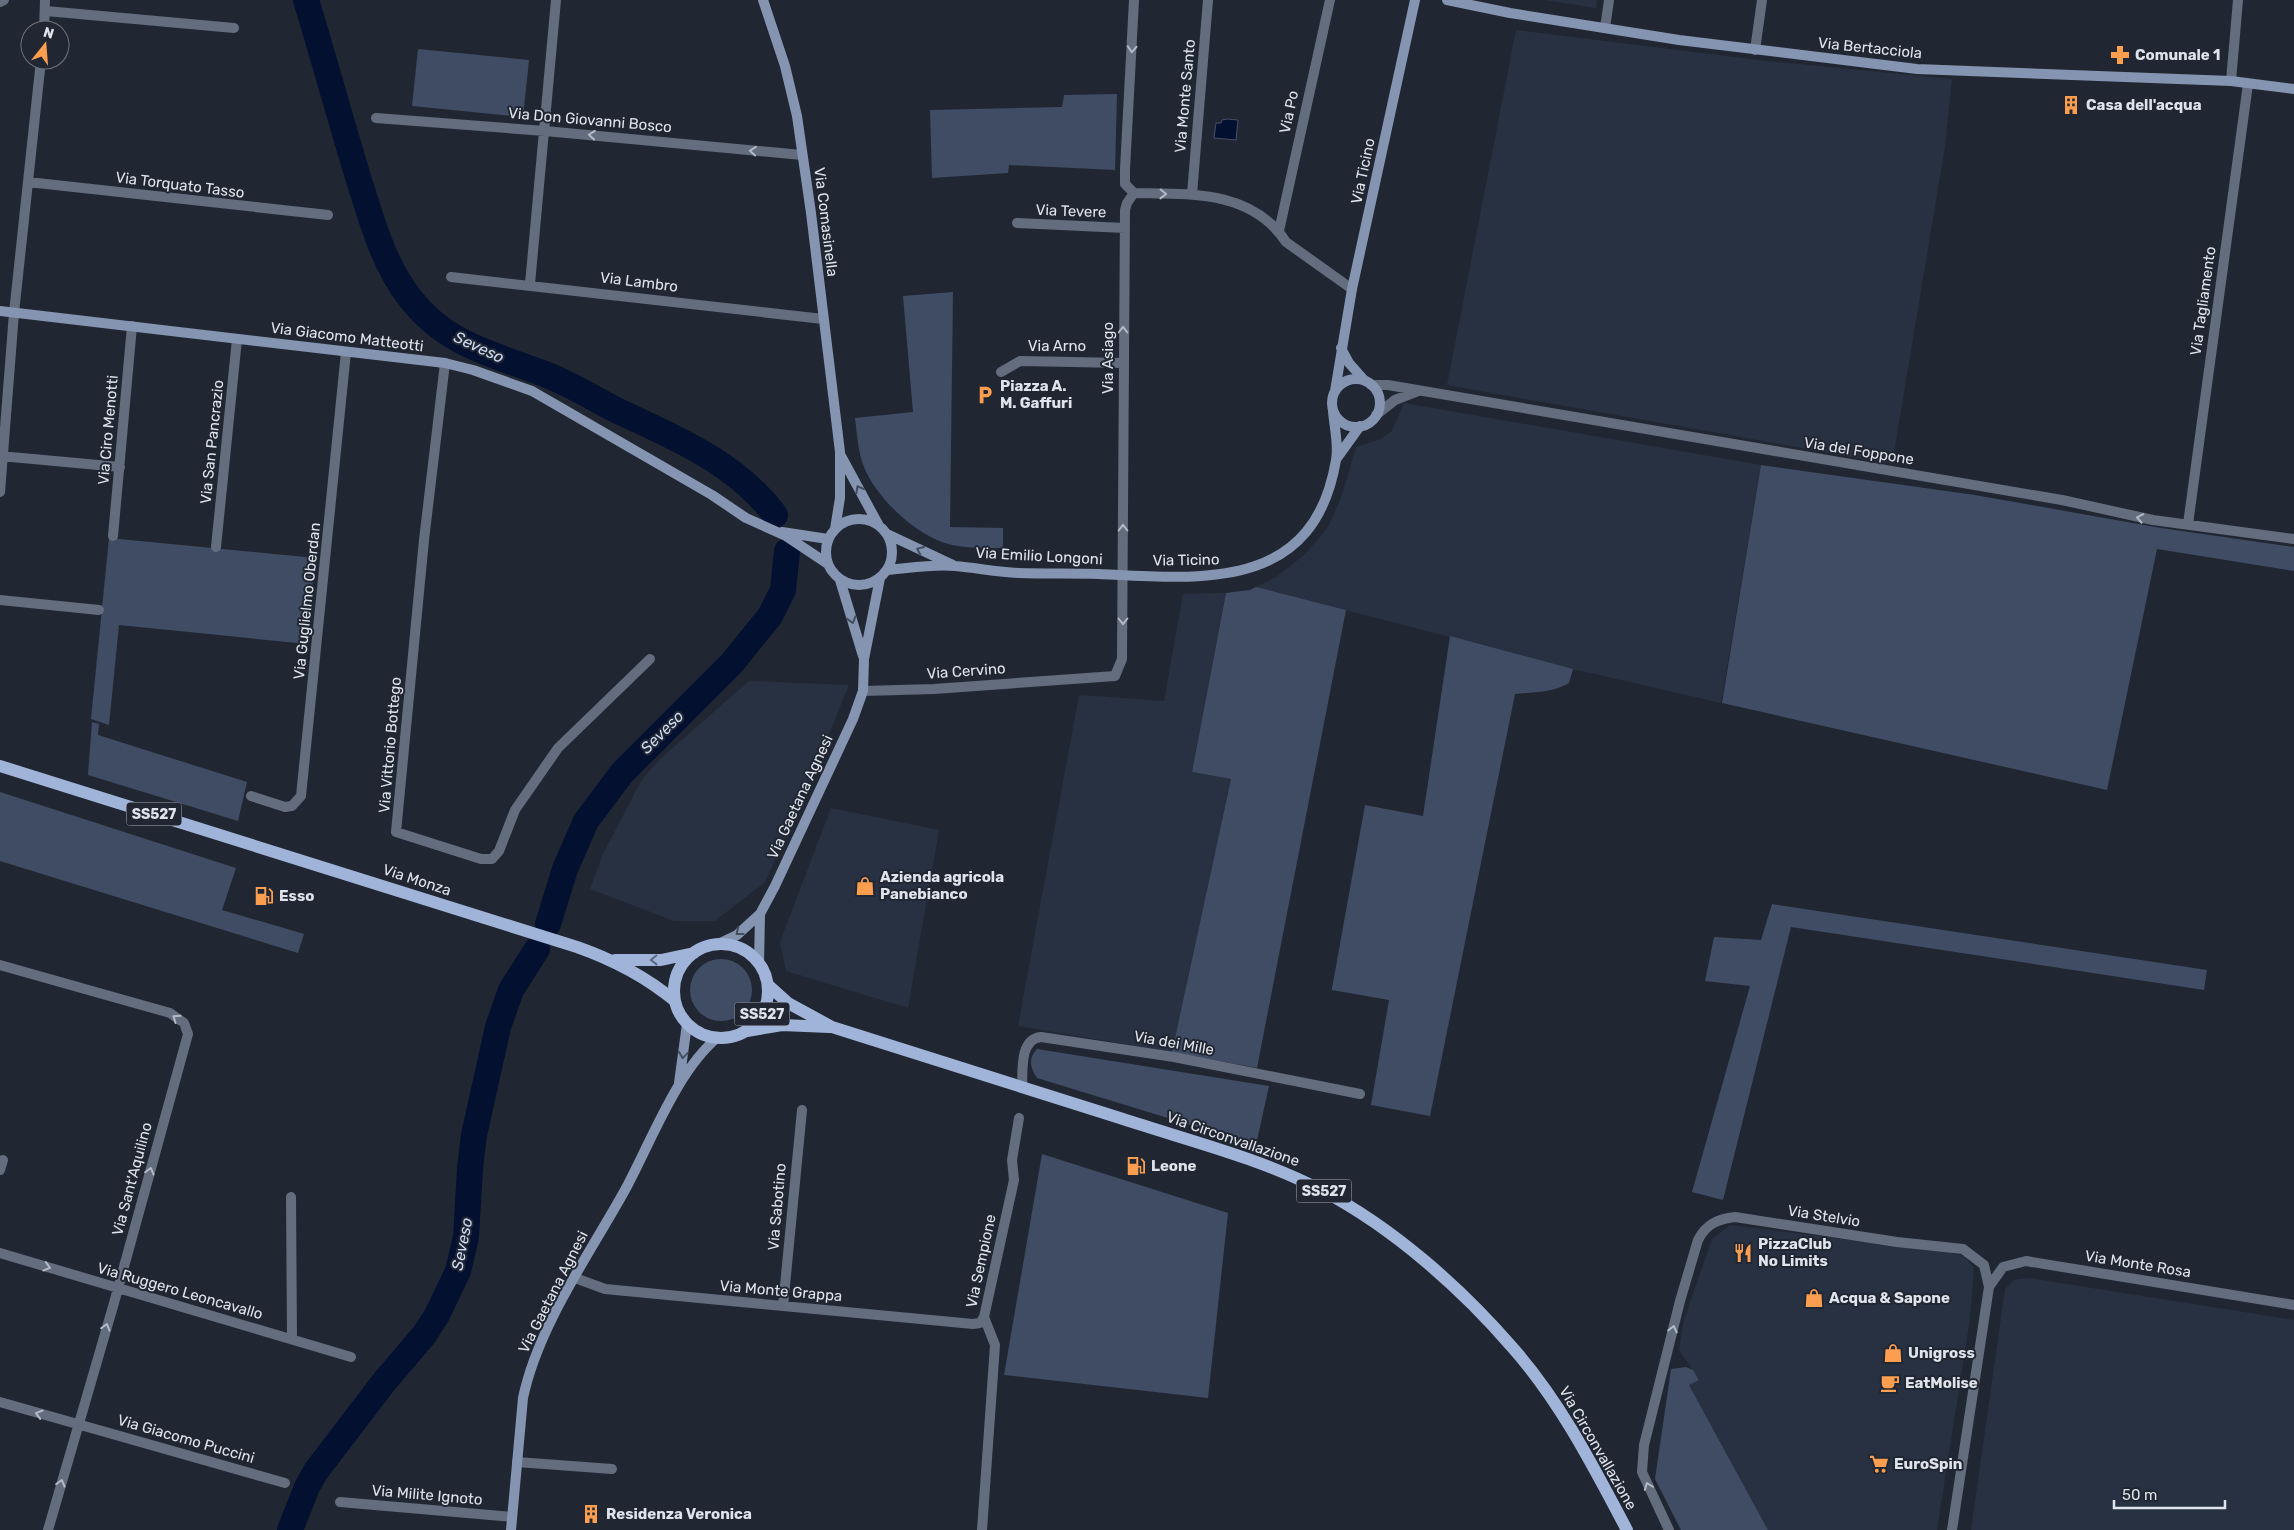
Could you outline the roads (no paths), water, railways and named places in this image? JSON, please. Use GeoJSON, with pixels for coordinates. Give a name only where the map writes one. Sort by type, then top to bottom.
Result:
{"type":"FeatureCollection","features":[{"type":"Feature","properties":{"kind":"main road","name":"Via Monza"},"geometry":{"type":"LineString","coordinates":[[0,766],[577,947],[612,960]]}},
{"type":"Feature","properties":{"kind":"main road","name":"SS527"},"geometry":{"type":"LineString","coordinates":[[716,945],[731,946],[745,951],[759,964],[768,985],[764,1011],[746,1031],[732,1037],[717,1038],[701,1033],[687,1024],[679,1013],[675,1000],[643,976],[612,960],[660,960],[694,953],[716,945]]}},
{"type":"Feature","properties":{"kind":"main road"},"geometry":{"type":"LineString","coordinates":[[675,1000],[675,983],[678,974],[682,966],[694,953]]}},
{"type":"Feature","properties":{"kind":"main road","name":"Via Circonvallazione"},"geometry":{"type":"LineString","coordinates":[[768,985],[788,1003],[832,1027],[1249,1159],[1324,1191],[1398,1240],[1435,1270],[1469,1301],[1514,1348],[1551,1397],[1584,1448],[1627,1530]]}},
{"type":"Feature","properties":{"kind":"main road","name":"Via Circonvallazione"},"geometry":{"type":"LineString","coordinates":[[746,1031],[782,1025],[832,1027]]}},
{"type":"Feature","properties":{"kind":"street"},"geometry":{"type":"LineString","coordinates":[[0,2],[4,0]]}},
{"type":"Feature","properties":{"kind":"street"},"geometry":{"type":"LineString","coordinates":[[45,0],[45,20]]}},
{"type":"Feature","properties":{"kind":"street"},"geometry":{"type":"LineString","coordinates":[[530,284],[546,131],[556,0]]}},
{"type":"Feature","properties":{"kind":"street","name":"Via Comasinella"},"geometry":{"type":"LineString","coordinates":[[763,0],[784,66],[797,116],[811,213],[840,452],[840,498],[835,529]]}},
{"type":"Feature","properties":{"kind":"street"},"geometry":{"type":"LineString","coordinates":[[1134,0],[1125,184],[1134,193],[1192,194],[1237,202],[1254,210],[1279,231],[1286,242],[1352,290]]}},
{"type":"Feature","properties":{"kind":"street","name":"Via Monte Santo"},"geometry":{"type":"LineString","coordinates":[[1192,194],[1208,0]]}},
{"type":"Feature","properties":{"kind":"street","name":"Via Po"},"geometry":{"type":"LineString","coordinates":[[1279,231],[1330,0]]}},
{"type":"Feature","properties":{"kind":"street","name":"Via Ticino"},"geometry":{"type":"LineString","coordinates":[[1335,391],[1352,290],[1415,0]]}},
{"type":"Feature","properties":{"kind":"street","name":"Via Bertacciola"},"geometry":{"type":"LineString","coordinates":[[1447,0],[1510,13],[1605,28],[1755,50],[1917,69],[2231,82],[2294,90]]}},
{"type":"Feature","properties":{"kind":"street"},"geometry":{"type":"LineString","coordinates":[[1605,28],[1609,0]]}},
{"type":"Feature","properties":{"kind":"street"},"geometry":{"type":"LineString","coordinates":[[1755,50],[1762,0]]}},
{"type":"Feature","properties":{"kind":"street"},"geometry":{"type":"LineString","coordinates":[[2231,82],[2238,0]]}},
{"type":"Feature","properties":{"kind":"street"},"geometry":{"type":"LineString","coordinates":[[46,11],[234,28]]}},
{"type":"Feature","properties":{"kind":"street"},"geometry":{"type":"LineString","coordinates":[[0,492],[1,456],[14,313],[40,70]]}},
{"type":"Feature","properties":{"kind":"street","name":"Via Tagliamento"},"geometry":{"type":"LineString","coordinates":[[2188,524],[2248,84]]}},
{"type":"Feature","properties":{"kind":"street","name":"Via Don Giovanni Bosco"},"geometry":{"type":"LineString","coordinates":[[376,118],[546,131],[802,155]]}},
{"type":"Feature","properties":{"kind":"street","name":"Via Torquato Tasso"},"geometry":{"type":"LineString","coordinates":[[28,182],[328,215]]}},
{"type":"Feature","properties":{"kind":"street","name":"Via Asiago"},"geometry":{"type":"LineString","coordinates":[[1070,678],[1115,676],[1122,659],[1125,228],[1127,203],[1134,193]]}},
{"type":"Feature","properties":{"kind":"street","name":"Via Tevere"},"geometry":{"type":"LineString","coordinates":[[1017,224],[1125,228]]}},
{"type":"Feature","properties":{"kind":"street","name":"Via Lambro"},"geometry":{"type":"LineString","coordinates":[[451,277],[530,284],[823,319]]}},
{"type":"Feature","properties":{"kind":"street","name":"Via Giacomo Matteotti"},"geometry":{"type":"LineString","coordinates":[[0,311],[445,363],[473,370],[532,391],[760,524],[772,529],[828,564]]}},
{"type":"Feature","properties":{"kind":"street","name":"Via Ciro Menotti"},"geometry":{"type":"LineString","coordinates":[[113,536],[132,326]]}},
{"type":"Feature","properties":{"kind":"street","name":"Via San Pancrazio"},"geometry":{"type":"LineString","coordinates":[[216,547],[237,339]]}},
{"type":"Feature","properties":{"kind":"street"},"geometry":{"type":"LineString","coordinates":[[1341,348],[1349,364],[1375,389],[1379,402],[1376,415]]}},
{"type":"Feature","properties":{"kind":"street","name":"Via Guglielmo Oberdan"},"geometry":{"type":"LineString","coordinates":[[251,796],[285,807],[292,806],[301,796],[346,352]]}},
{"type":"Feature","properties":{"kind":"street","name":"Via Arno"},"geometry":{"type":"LineString","coordinates":[[1001,372],[1020,361],[1124,363]]}},
{"type":"Feature","properties":{"kind":"street","name":"Via Vittorio Bottego"},"geometry":{"type":"LineString","coordinates":[[445,363],[424,540],[396,832],[481,859],[486,860],[496,856],[515,810],[558,748],[650,659]]}},
{"type":"Feature","properties":{"kind":"street"},"geometry":{"type":"LineString","coordinates":[[1367,382],[1350,379],[1335,391],[1332,397],[1333,411],[1341,422],[1347,425],[1360,426],[1367,424],[1395,400],[1419,391]]}},
{"type":"Feature","properties":{"kind":"street","name":"Via del Foppone"},"geometry":{"type":"LineString","coordinates":[[1367,382],[2062,500],[2179,525],[2188,524],[2294,539]]}},
{"type":"Feature","properties":{"kind":"street","name":"Via Ticino"},"geometry":{"type":"LineString","coordinates":[[1123,576],[1220,576],[1262,565],[1295,545],[1316,520],[1329,488],[1336,458],[1333,411]]}},
{"type":"Feature","properties":{"kind":"street","name":"Via Ticino"},"geometry":{"type":"LineString","coordinates":[[1336,458],[1360,426]]}},
{"type":"Feature","properties":{"kind":"street","name":"Via Comasinella"},"geometry":{"type":"LineString","coordinates":[[840,452],[879,525]]}},
{"type":"Feature","properties":{"kind":"street"},"geometry":{"type":"LineString","coordinates":[[1,456],[120,467]]}},
{"type":"Feature","properties":{"kind":"street"},"geometry":{"type":"LineString","coordinates":[[840,580],[848,584],[865,585],[880,578],[888,570],[892,558],[892,545],[879,525],[871,521],[854,520],[835,529],[828,539],[826,552],[828,564],[840,580],[864,659]]}},
{"type":"Feature","properties":{"kind":"street","name":"Via Giacomo Matteotti"},"geometry":{"type":"LineString","coordinates":[[772,529],[828,539]]}},
{"type":"Feature","properties":{"kind":"street","name":"Via Emilio Longoni"},"geometry":{"type":"LineString","coordinates":[[886,534],[954,566]]}},
{"type":"Feature","properties":{"kind":"street","name":"Via Emilio Longoni"},"geometry":{"type":"LineString","coordinates":[[888,570],[954,566],[1018,573],[1123,576]]}},
{"type":"Feature","properties":{"kind":"street"},"geometry":{"type":"LineString","coordinates":[[863,691],[864,659],[880,578]]}},
{"type":"Feature","properties":{"kind":"street"},"geometry":{"type":"LineString","coordinates":[[0,600],[99,610]]}},
{"type":"Feature","properties":{"kind":"street","name":"Via Cervino"},"geometry":{"type":"LineString","coordinates":[[863,691],[934,689],[1070,678]]}},
{"type":"Feature","properties":{"kind":"street","name":"Via Gaetana Agnesi"},"geometry":{"type":"LineString","coordinates":[[716,945],[736,935],[760,914],[832,763],[863,691]]}},
{"type":"Feature","properties":{"kind":"street","name":"Via Gaetana Agnesi"},"geometry":{"type":"LineString","coordinates":[[759,964],[760,914]]}},
{"type":"Feature","properties":{"kind":"street","name":"Via Sant'Aquilino"},"geometry":{"type":"LineString","coordinates":[[0,965],[170,1013],[184,1023],[188,1034],[118,1288],[48,1530]]}},
{"type":"Feature","properties":{"kind":"street","name":"Via Gaetana Agnesi"},"geometry":{"type":"LineString","coordinates":[[678,1086],[687,1024]]}},
{"type":"Feature","properties":{"kind":"street","name":"Via dei Mille"},"geometry":{"type":"LineString","coordinates":[[1022,1088],[1025,1048],[1031,1040],[1040,1037],[1174,1057],[1360,1094]]}},
{"type":"Feature","properties":{"kind":"street","name":"Via Gaetana Agnesi"},"geometry":{"type":"LineString","coordinates":[[511,1530],[527,1380],[541,1341],[625,1190],[678,1086],[707,1046],[717,1038]]}},
{"type":"Feature","properties":{"kind":"street","name":"Via Sabotino"},"geometry":{"type":"LineString","coordinates":[[783,1306],[802,1110]]}},
{"type":"Feature","properties":{"kind":"street","name":"Via Sempione"},"geometry":{"type":"LineString","coordinates":[[982,1530],[995,1345],[984,1318],[1014,1180],[1012,1163],[1020,1118]]}},
{"type":"Feature","properties":{"kind":"street"},"geometry":{"type":"LineString","coordinates":[[291,1197],[292,1339]]}},
{"type":"Feature","properties":{"kind":"street","name":"Via Stelvio"},"geometry":{"type":"LineString","coordinates":[[1669,1530],[1642,1472],[1644,1445],[1680,1301],[1698,1240],[1702,1231],[1710,1224],[1721,1218],[1734,1217],[1897,1242],[1963,1249],[1984,1265],[1989,1287],[1952,1530]]}},
{"type":"Feature","properties":{"kind":"street","name":"Via Ruggero Leoncavallo"},"geometry":{"type":"LineString","coordinates":[[0,1253],[351,1357]]}},
{"type":"Feature","properties":{"kind":"street","name":"Via Monte Rosa"},"geometry":{"type":"LineString","coordinates":[[1989,1287],[2003,1266],[2026,1261],[2294,1305]]}},
{"type":"Feature","properties":{"kind":"street","name":"Via Monte Grappa"},"geometry":{"type":"LineString","coordinates":[[575,1278],[605,1289],[973,1324],[980,1323],[984,1318]]}},
{"type":"Feature","properties":{"kind":"street","name":"Via Giacomo Puccini"},"geometry":{"type":"LineString","coordinates":[[0,1402],[285,1483]]}},
{"type":"Feature","properties":{"kind":"street"},"geometry":{"type":"LineString","coordinates":[[517,1462],[612,1469]]}},
{"type":"Feature","properties":{"kind":"street","name":"Via Milite Ignoto"},"geometry":{"type":"LineString","coordinates":[[340,1502],[512,1517]]}},
{"type":"Feature","properties":{"kind":"waterway","name":"Seveso"},"geometry":{"type":"LineString","coordinates":[[306,0],[358,177],[385,256],[401,285],[424,314],[439,327],[472,346],[554,378],[702,453],[742,480],[775,515]]}},
{"type":"Feature","properties":{"kind":"waterway","name":"Seveso"},"geometry":{"type":"LineString","coordinates":[[548,924],[565,869],[586,821],[622,773],[732,663],[770,616],[783,590],[787,551]]}},
{"type":"Feature","properties":{"kind":"waterway","name":"Seveso"},"geometry":{"type":"LineString","coordinates":[[290,1530],[307,1487],[316,1471],[384,1382],[424,1335],[437,1315],[458,1271],[466,1237],[474,1135],[498,1027],[511,990],[537,949]]}},
{"type":"Feature","properties":{"kind":"place","name":"Comunale 1"},"geometry":{"type":"Point","coordinates":[2120,55]}},
{"type":"Feature","properties":{"kind":"place","name":"Casa dell'acqua"},"geometry":{"type":"Point","coordinates":[2071,105]}},
{"type":"Feature","properties":{"kind":"place","name":"Piazza A. M. Gaffuri"},"geometry":{"type":"Point","coordinates":[985,395]}},
{"type":"Feature","properties":{"kind":"place","name":"Azienda agricola Panebianco"},"geometry":{"type":"Point","coordinates":[865,886]}},
{"type":"Feature","properties":{"kind":"place","name":"Esso"},"geometry":{"type":"Point","coordinates":[264,896]}},
{"type":"Feature","properties":{"kind":"place","name":"Leone"},"geometry":{"type":"Point","coordinates":[1136,1166]}},
{"type":"Feature","properties":{"kind":"place","name":"PizzaClub No Limits"},"geometry":{"type":"Point","coordinates":[1743,1253]}},
{"type":"Feature","properties":{"kind":"place","name":"Acqua & Sapone"},"geometry":{"type":"Point","coordinates":[1814,1298]}},
{"type":"Feature","properties":{"kind":"place","name":"Unigross"},"geometry":{"type":"Point","coordinates":[1893,1353]}},
{"type":"Feature","properties":{"kind":"place","name":"EatMolise"},"geometry":{"type":"Point","coordinates":[1890,1383]}},
{"type":"Feature","properties":{"kind":"place","name":"EuroSpin"},"geometry":{"type":"Point","coordinates":[1879,1464]}},
{"type":"Feature","properties":{"kind":"place","name":"Residenza Veronica"},"geometry":{"type":"Point","coordinates":[591,1514]}}]}
